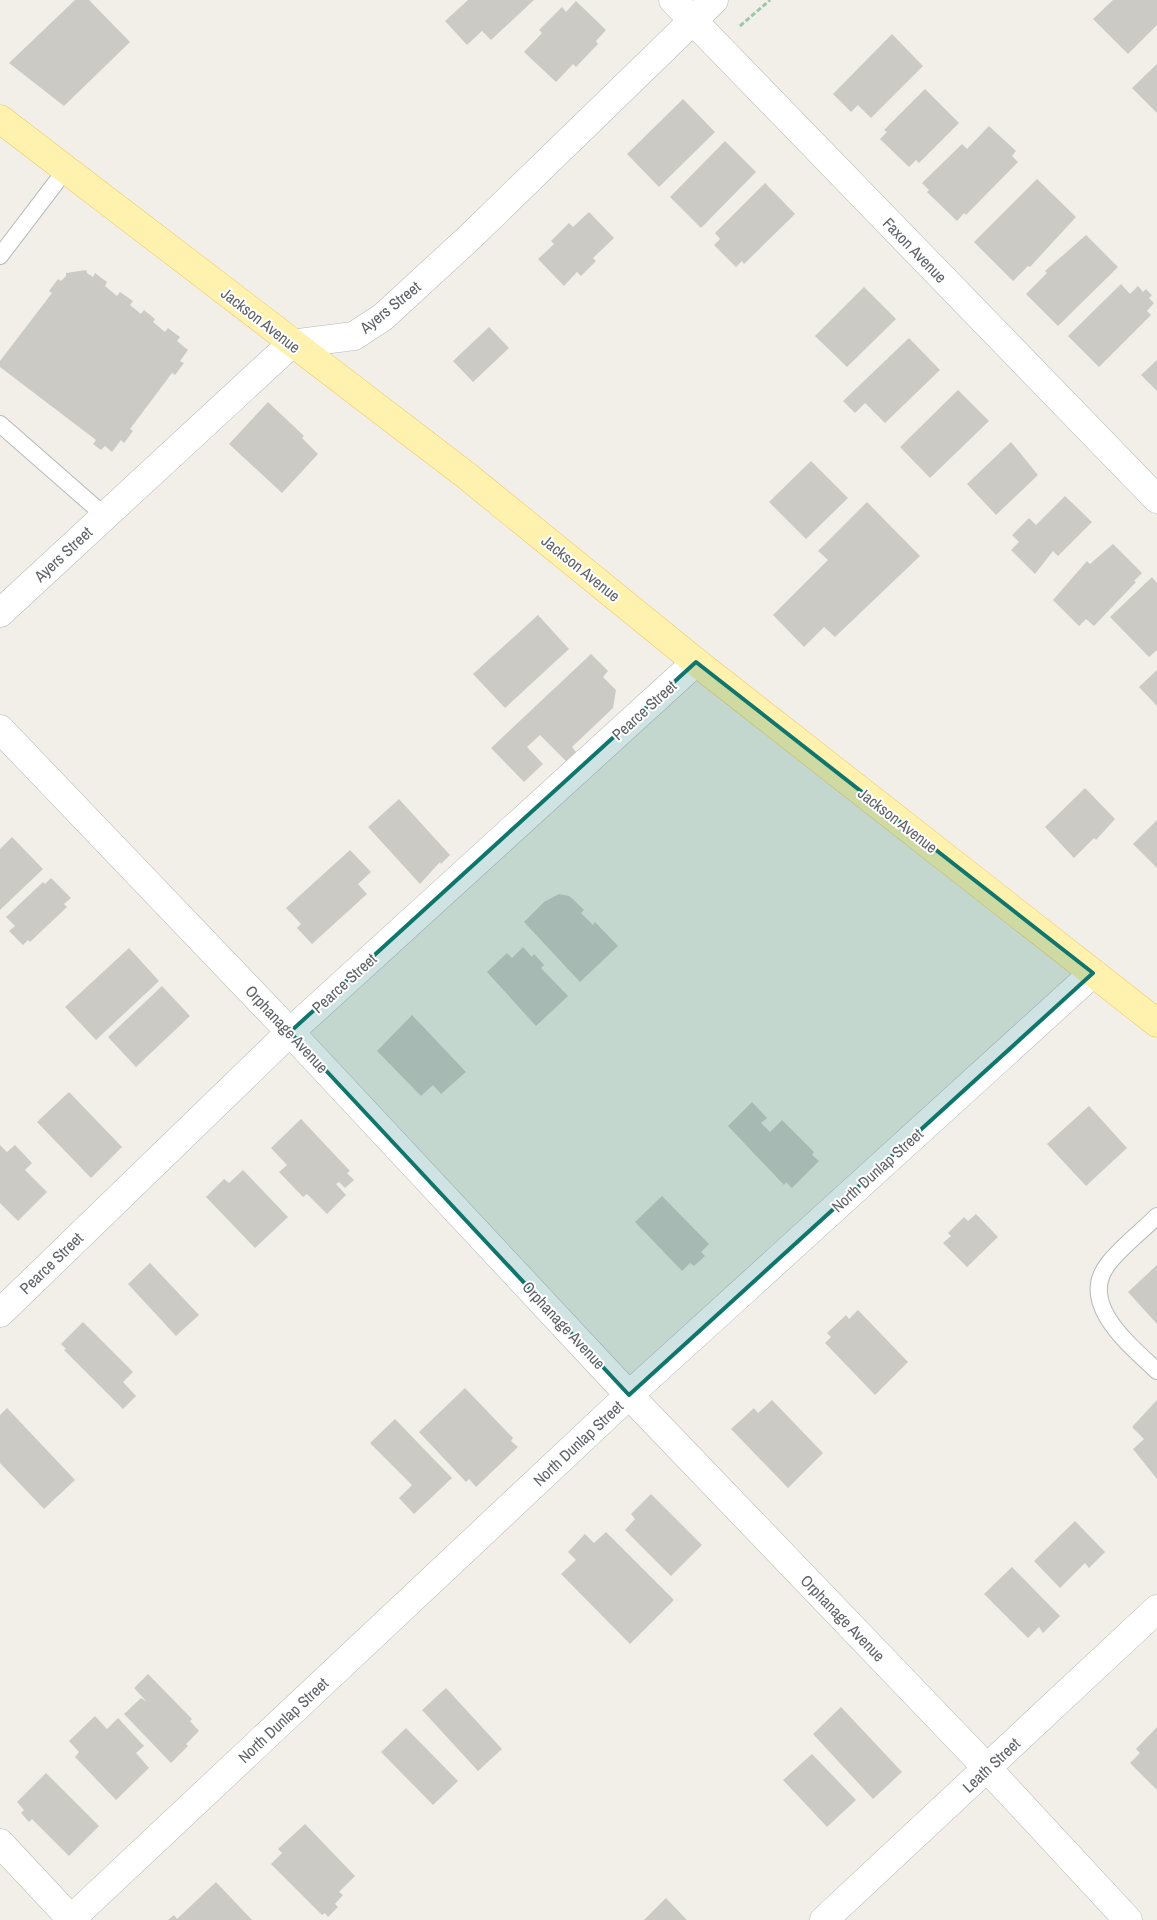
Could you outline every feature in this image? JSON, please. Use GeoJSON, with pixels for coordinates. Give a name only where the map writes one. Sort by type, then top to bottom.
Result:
{"type":"FeatureCollection","features":[{"type":"Feature","properties":{"kind":"main road","name":"Jackson Avenue"},"geometry":{"type":"LineString","coordinates":[[0,120],[67,168],[291,344],[467,476],[696,662],[1157,1023]]}},
{"type":"Feature","properties":{"kind":"street","name":"Faxon Avenue"},"geometry":{"type":"LineString","coordinates":[[673,0],[1157,499]]}},
{"type":"Feature","properties":{"kind":"street","name":"Ayers Street"},"geometry":{"type":"LineString","coordinates":[[0,613],[291,344],[354,336],[383,316],[470,236],[714,0]]}},
{"type":"Feature","properties":{"kind":"street","name":"Pearce Street"},"geometry":{"type":"LineString","coordinates":[[0,1313],[290,1032],[696,662]]}},
{"type":"Feature","properties":{"kind":"street","name":"Orphanage Avenue"},"geometry":{"type":"LineString","coordinates":[[0,729],[290,1032],[629,1395],[987,1768],[1128,1920]]}},
{"type":"Feature","properties":{"kind":"street","name":"North Dunlap Street"},"geometry":{"type":"LineString","coordinates":[[71,1920],[629,1395],[1092,973]]}},
{"type":"Feature","properties":{"kind":"street","name":"Leath Street"},"geometry":{"type":"LineString","coordinates":[[824,1920],[1157,1609]]}},
{"type":"Feature","properties":{"kind":"street"},"geometry":{"type":"LineString","coordinates":[[0,1843],[71,1920]]}},
{"type":"Feature","properties":{"kind":"lane"},"geometry":{"type":"LineString","coordinates":[[0,256],[67,168]]}},
{"type":"Feature","properties":{"kind":"lane"},"geometry":{"type":"LineString","coordinates":[[0,424],[104,516]]}},
{"type":"Feature","properties":{"kind":"lane"},"geometry":{"type":"LineString","coordinates":[[1157,1216],[1107,1265],[1098,1285],[1099,1301],[1108,1320],[1157,1371]]}},
{"type":"Feature","properties":{"kind":"highlighted area"},"geometry":{"type":"Polygon","coordinates":[[[696,662],[1093,973],[629,1395],[290,1032],[696,662]]]}},
{"type":"Feature","properties":{"kind":"building"},"geometry":{"type":"Polygon","coordinates":[[[75,0],[89,0],[130,42],[64,106],[9,63],[75,0]]]}},
{"type":"Feature","properties":{"kind":"building"},"geometry":{"type":"Polygon","coordinates":[[[468,0],[534,0],[491,40],[482,31],[467,45],[445,21],[468,0]]]}},
{"type":"Feature","properties":{"kind":"building"},"geometry":{"type":"Polygon","coordinates":[[[1113,0],[1157,0],[1157,25],[1128,54],[1093,19],[1113,0]]]}},
{"type":"Feature","properties":{"kind":"building"},"geometry":{"type":"Polygon","coordinates":[[[576,1],[606,30],[596,41],[598,44],[576,67],[573,64],[556,82],[524,52],[542,33],[539,30],[562,7],[566,12],[576,1]]]}},
{"type":"Feature","properties":{"kind":"building"},"geometry":{"type":"Polygon","coordinates":[[[892,34],[923,66],[871,118],[858,105],[851,112],[833,94],[892,34]]]}},
{"type":"Feature","properties":{"kind":"building"},"geometry":{"type":"Polygon","coordinates":[[[1157,64],[1157,113],[1132,88],[1157,64]]]}},
{"type":"Feature","properties":{"kind":"building"},"geometry":{"type":"Polygon","coordinates":[[[925,89],[959,123],[919,163],[916,160],[909,167],[880,139],[887,132],[884,130],[925,89]]]}},
{"type":"Feature","properties":{"kind":"building"},"geometry":{"type":"Polygon","coordinates":[[[683,99],[715,132],[659,187],[627,154],[683,99]]]}},
{"type":"Feature","properties":{"kind":"building"},"geometry":{"type":"Polygon","coordinates":[[[989,126],[1016,151],[1012,156],[1018,162],[966,215],[964,213],[957,221],[927,192],[929,190],[922,183],[962,144],[967,149],[989,126]]]}},
{"type":"Feature","properties":{"kind":"building"},"geometry":{"type":"Polygon","coordinates":[[[725,141],[756,172],[701,228],[670,197],[725,141]]]}},
{"type":"Feature","properties":{"kind":"building"},"geometry":{"type":"Polygon","coordinates":[[[1037,179],[1076,217],[1030,267],[1028,266],[1013,281],[974,242],[1037,179]]]}},
{"type":"Feature","properties":{"kind":"building"},"geometry":{"type":"Polygon","coordinates":[[[765,183],[795,214],[744,264],[742,261],[736,267],[714,245],[720,239],[715,233],[765,183]]]}},
{"type":"Feature","properties":{"kind":"building"},"geometry":{"type":"Polygon","coordinates":[[[589,212],[614,238],[593,258],[596,261],[581,276],[577,272],[564,286],[538,259],[554,244],[551,241],[569,223],[573,227],[589,212]]]}},
{"type":"Feature","properties":{"kind":"building"},"geometry":{"type":"Polygon","coordinates":[[[1086,235],[1118,267],[1058,326],[1026,294],[1047,273],[1045,271],[1086,235]]]}},
{"type":"Feature","properties":{"kind":"building"},"geometry":{"type":"Polygon","coordinates":[[[86,270],[93,277],[95,273],[107,282],[105,286],[117,296],[120,292],[133,301],[130,305],[141,314],[144,310],[155,319],[153,322],[165,332],[168,328],[180,337],[177,341],[188,350],[180,361],[184,363],[175,375],[172,373],[130,429],[133,431],[124,443],[121,440],[112,452],[105,446],[101,450],[93,444],[96,440],[0,367],[0,361],[52,293],[49,291],[58,279],[61,281],[66,276],[66,273],[86,270]]]}},
{"type":"Feature","properties":{"kind":"building"},"geometry":{"type":"Polygon","coordinates":[[[1121,284],[1130,294],[1138,286],[1143,292],[1146,289],[1152,295],[1149,298],[1154,303],[1147,311],[1151,315],[1099,367],[1068,336],[1121,284]]]}},
{"type":"Feature","properties":{"kind":"building"},"geometry":{"type":"Polygon","coordinates":[[[864,287],[896,319],[847,367],[815,336],[864,287]]]}},
{"type":"Feature","properties":{"kind":"building"},"geometry":{"type":"Polygon","coordinates":[[[489,327],[509,348],[473,382],[453,361],[489,327]]]}},
{"type":"Feature","properties":{"kind":"building"},"geometry":{"type":"Polygon","coordinates":[[[909,338],[940,370],[885,423],[865,403],[855,413],[843,401],[909,338]]]}},
{"type":"Feature","properties":{"kind":"building"},"geometry":{"type":"Polygon","coordinates":[[[1157,360],[1157,391],[1141,375],[1157,360]]]}},
{"type":"Feature","properties":{"kind":"building"},"geometry":{"type":"Polygon","coordinates":[[[958,390],[989,421],[930,478],[900,447],[958,390]]]}},
{"type":"Feature","properties":{"kind":"building"},"geometry":{"type":"Polygon","coordinates":[[[268,402],[304,436],[302,438],[318,454],[282,493],[229,444],[268,402]]]}},
{"type":"Feature","properties":{"kind":"building"},"geometry":{"type":"Polygon","coordinates":[[[1011,442],[1038,475],[996,515],[967,484],[1011,442]]]}},
{"type":"Feature","properties":{"kind":"building"},"geometry":{"type":"Polygon","coordinates":[[[811,461],[848,498],[806,539],[769,502],[811,461]]]}},
{"type":"Feature","properties":{"kind":"building"},"geometry":{"type":"Polygon","coordinates":[[[1065,496],[1092,522],[1058,556],[1053,551],[1035,574],[1011,550],[1019,542],[1012,535],[1029,518],[1036,525],[1065,496]]]}},
{"type":"Feature","properties":{"kind":"building"},"geometry":{"type":"Polygon","coordinates":[[[867,502],[920,556],[835,637],[824,627],[804,647],[773,615],[828,560],[818,551],[867,502]]]}},
{"type":"Feature","properties":{"kind":"building"},"geometry":{"type":"Polygon","coordinates":[[[1113,544],[1142,573],[1134,581],[1136,582],[1094,626],[1086,619],[1079,626],[1053,600],[1087,561],[1090,564],[1113,544]]]}},
{"type":"Feature","properties":{"kind":"building"},"geometry":{"type":"Polygon","coordinates":[[[1152,577],[1157,583],[1157,650],[1149,657],[1110,617],[1152,577]]]}},
{"type":"Feature","properties":{"kind":"building"},"geometry":{"type":"Polygon","coordinates":[[[538,615],[569,649],[505,708],[473,674],[538,615]]]}},
{"type":"Feature","properties":{"kind":"building"},"geometry":{"type":"Polygon","coordinates":[[[591,654],[608,671],[603,677],[616,690],[613,708],[572,747],[576,752],[566,761],[540,735],[527,747],[543,764],[524,782],[491,748],[591,654]]]}},
{"type":"Feature","properties":{"kind":"building"},"geometry":{"type":"Polygon","coordinates":[[[1157,670],[1157,706],[1139,687],[1157,670]]]}},
{"type":"Feature","properties":{"kind":"building"},"geometry":{"type":"Polygon","coordinates":[[[1085,788],[1115,819],[1096,840],[1094,838],[1074,858],[1045,827],[1085,788]]]}},
{"type":"Feature","properties":{"kind":"building"},"geometry":{"type":"Polygon","coordinates":[[[399,799],[450,855],[441,864],[440,862],[420,884],[368,827],[399,799]]]}},
{"type":"Feature","properties":{"kind":"building"},"geometry":{"type":"Polygon","coordinates":[[[1157,820],[1157,868],[1133,844],[1157,820]]]}},
{"type":"Feature","properties":{"kind":"building"},"geometry":{"type":"Polygon","coordinates":[[[12,837],[43,869],[0,910],[0,849],[12,837]]]}},
{"type":"Feature","properties":{"kind":"building"},"geometry":{"type":"Polygon","coordinates":[[[350,850],[371,872],[358,884],[367,894],[312,944],[297,928],[301,924],[286,908],[350,850]]]}},
{"type":"Feature","properties":{"kind":"building"},"geometry":{"type":"Polygon","coordinates":[[[51,878],[71,898],[64,904],[67,907],[30,942],[28,940],[23,945],[9,931],[15,926],[6,917],[43,882],[45,884],[51,878]]]}},
{"type":"Feature","properties":{"kind":"building"},"geometry":{"type":"Polygon","coordinates":[[[559,894],[569,896],[574,900],[584,910],[581,913],[593,925],[595,922],[618,946],[580,982],[524,922],[544,902],[559,894]]]}},
{"type":"Feature","properties":{"kind":"building"},"geometry":{"type":"Polygon","coordinates":[[[523,947],[532,957],[534,954],[544,965],[541,968],[568,996],[536,1026],[487,972],[507,953],[512,958],[523,947]]]}},
{"type":"Feature","properties":{"kind":"building"},"geometry":{"type":"Polygon","coordinates":[[[129,948],[159,981],[96,1040],[65,1007],[129,948]]]}},
{"type":"Feature","properties":{"kind":"building"},"geometry":{"type":"Polygon","coordinates":[[[162,986],[190,1016],[136,1067],[108,1037],[162,986]]]}},
{"type":"Feature","properties":{"kind":"building"},"geometry":{"type":"Polygon","coordinates":[[[412,1015],[466,1072],[441,1094],[433,1085],[421,1096],[377,1051],[412,1015]]]}},
{"type":"Feature","properties":{"kind":"building"},"geometry":{"type":"Polygon","coordinates":[[[69,1092],[122,1147],[91,1178],[37,1122],[69,1092]]]}},
{"type":"Feature","properties":{"kind":"building"},"geometry":{"type":"Polygon","coordinates":[[[752,1102],[767,1118],[761,1123],[770,1132],[782,1120],[814,1152],[812,1155],[819,1161],[792,1188],[786,1182],[784,1185],[728,1126],[752,1102]]]}},
{"type":"Feature","properties":{"kind":"building"},"geometry":{"type":"Polygon","coordinates":[[[1089,1106],[1127,1148],[1086,1186],[1047,1144],[1089,1106]]]}},
{"type":"Feature","properties":{"kind":"building"},"geometry":{"type":"Polygon","coordinates":[[[301,1119],[350,1171],[347,1173],[354,1180],[345,1188],[339,1182],[336,1184],[346,1195],[327,1214],[307,1194],[303,1197],[279,1172],[287,1165],[271,1148],[301,1119]]]}},
{"type":"Feature","properties":{"kind":"building"},"geometry":{"type":"Polygon","coordinates":[[[0,1145],[7,1152],[15,1145],[32,1163],[25,1170],[47,1192],[18,1221],[0,1203],[0,1145]]]}},
{"type":"Feature","properties":{"kind":"building"},"geometry":{"type":"Polygon","coordinates":[[[243,1170],[288,1217],[255,1248],[206,1197],[224,1179],[229,1183],[243,1170]]]}},
{"type":"Feature","properties":{"kind":"building"},"geometry":{"type":"Polygon","coordinates":[[[662,1196],[709,1244],[701,1252],[705,1256],[694,1266],[690,1263],[682,1271],[635,1222],[662,1196]]]}},
{"type":"Feature","properties":{"kind":"building"},"geometry":{"type":"Polygon","coordinates":[[[976,1214],[998,1237],[967,1267],[943,1243],[951,1236],[948,1233],[964,1217],[968,1221],[976,1214]]]}},
{"type":"Feature","properties":{"kind":"building"},"geometry":{"type":"Polygon","coordinates":[[[150,1263],[199,1315],[176,1336],[128,1284],[150,1263]]]}},
{"type":"Feature","properties":{"kind":"building"},"geometry":{"type":"Polygon","coordinates":[[[1157,1265],[1157,1324],[1128,1292],[1157,1265]]]}},
{"type":"Feature","properties":{"kind":"building"},"geometry":{"type":"Polygon","coordinates":[[[858,1310],[908,1362],[875,1395],[825,1343],[831,1337],[827,1333],[846,1315],[849,1319],[858,1310]]]}},
{"type":"Feature","properties":{"kind":"building"},"geometry":{"type":"Polygon","coordinates":[[[83,1322],[133,1372],[123,1382],[136,1396],[123,1409],[64,1350],[66,1349],[61,1344],[83,1322]]]}},
{"type":"Feature","properties":{"kind":"building"},"geometry":{"type":"Polygon","coordinates":[[[465,1388],[513,1438],[511,1441],[518,1447],[476,1487],[469,1479],[466,1482],[419,1432],[465,1388]]]}},
{"type":"Feature","properties":{"kind":"building"},"geometry":{"type":"Polygon","coordinates":[[[772,1400],[823,1453],[788,1488],[731,1429],[754,1408],[758,1413],[772,1400]]]}},
{"type":"Feature","properties":{"kind":"building"},"geometry":{"type":"Polygon","coordinates":[[[1157,1400],[1157,1479],[1133,1449],[1144,1439],[1132,1427],[1157,1400]]]}},
{"type":"Feature","properties":{"kind":"building"},"geometry":{"type":"Polygon","coordinates":[[[7,1408],[75,1480],[44,1509],[0,1463],[0,1415],[7,1408]]]}},
{"type":"Feature","properties":{"kind":"building"},"geometry":{"type":"Polygon","coordinates":[[[395,1419],[452,1478],[414,1514],[399,1498],[412,1485],[370,1443],[395,1419]]]}},
{"type":"Feature","properties":{"kind":"building"},"geometry":{"type":"Polygon","coordinates":[[[651,1494],[702,1545],[671,1576],[625,1530],[635,1519],[631,1514],[651,1494]]]}},
{"type":"Feature","properties":{"kind":"building"},"geometry":{"type":"Polygon","coordinates":[[[1075,1521],[1105,1552],[1089,1568],[1085,1563],[1060,1588],[1034,1561],[1075,1521]]]}},
{"type":"Feature","properties":{"kind":"building"},"geometry":{"type":"Polygon","coordinates":[[[606,1532],[674,1600],[630,1644],[561,1574],[576,1560],[568,1552],[585,1534],[594,1543],[606,1532]]]}},
{"type":"Feature","properties":{"kind":"building"},"geometry":{"type":"Polygon","coordinates":[[[1012,1567],[1060,1616],[1043,1633],[1039,1627],[1028,1638],[984,1594],[1012,1567]]]}},
{"type":"Feature","properties":{"kind":"building"},"geometry":{"type":"Polygon","coordinates":[[[148,1674],[192,1719],[190,1721],[199,1731],[186,1744],[188,1746],[171,1763],[124,1714],[141,1698],[147,1702],[134,1688],[148,1674]]]}},
{"type":"Feature","properties":{"kind":"building"},"geometry":{"type":"Polygon","coordinates":[[[446,1688],[502,1749],[478,1771],[422,1710],[446,1688]]]}},
{"type":"Feature","properties":{"kind":"building"},"geometry":{"type":"Polygon","coordinates":[[[841,1707],[902,1772],[873,1799],[813,1734],[841,1707]]]}},
{"type":"Feature","properties":{"kind":"building"},"geometry":{"type":"Polygon","coordinates":[[[95,1716],[107,1729],[118,1718],[144,1746],[136,1753],[149,1768],[116,1800],[75,1757],[79,1752],[69,1741],[95,1716]]]}},
{"type":"Feature","properties":{"kind":"building"},"geometry":{"type":"Polygon","coordinates":[[[1157,1727],[1157,1790],[1130,1763],[1140,1753],[1136,1749],[1157,1727]]]}},
{"type":"Feature","properties":{"kind":"building"},"geometry":{"type":"Polygon","coordinates":[[[406,1728],[458,1781],[433,1805],[381,1752],[406,1728]]]}},
{"type":"Feature","properties":{"kind":"building"},"geometry":{"type":"Polygon","coordinates":[[[812,1754],[856,1800],[827,1827],[783,1780],[812,1754]]]}},
{"type":"Feature","properties":{"kind":"building"},"geometry":{"type":"Polygon","coordinates":[[[46,1773],[99,1826],[69,1856],[32,1819],[29,1822],[21,1813],[24,1810],[17,1802],[46,1773]]]}},
{"type":"Feature","properties":{"kind":"building"},"geometry":{"type":"Polygon","coordinates":[[[305,1824],[355,1876],[339,1892],[343,1895],[335,1904],[338,1907],[328,1917],[325,1913],[322,1915],[271,1864],[282,1853],[278,1849],[305,1824]]]}},
{"type":"Feature","properties":{"kind":"building"},"geometry":{"type":"Polygon","coordinates":[[[216,1882],[252,1920],[168,1920],[174,1915],[177,1919],[216,1882]]]}},
{"type":"Feature","properties":{"kind":"building"},"geometry":{"type":"Polygon","coordinates":[[[666,1898],[687,1920],[644,1920],[666,1898]]]}}]}
